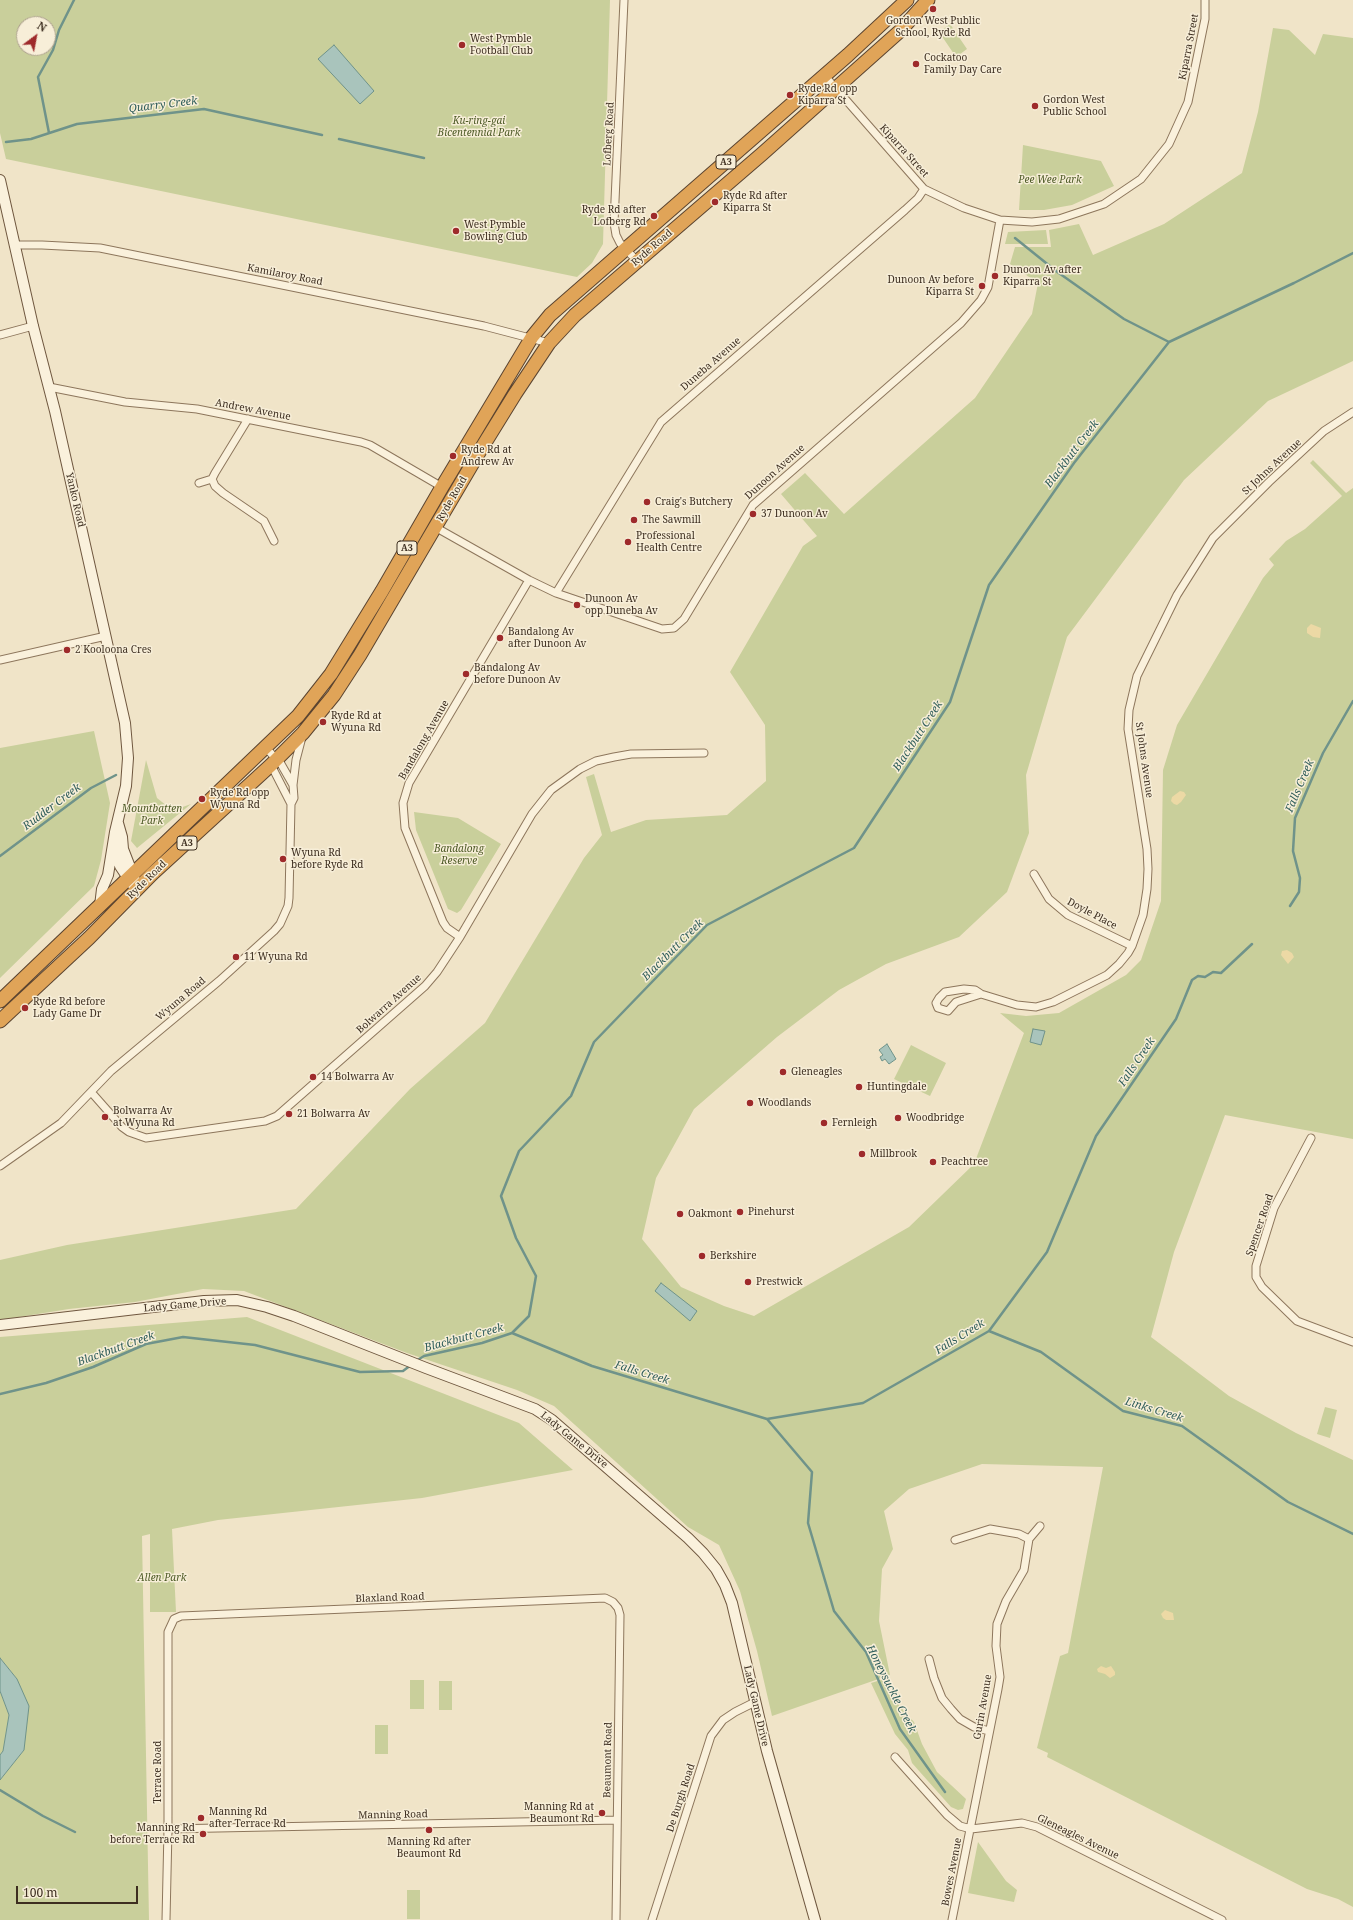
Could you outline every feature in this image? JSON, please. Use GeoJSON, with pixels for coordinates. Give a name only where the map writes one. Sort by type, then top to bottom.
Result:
{"type":"FeatureCollection","features":[{"type":"Feature","properties":{"kind":"highway","name":"Ryde Road"},"geometry":{"type":"LineString","coordinates":[[0,1001],[298,716],[331,674],[382,591],[442,487],[532,337],[561,304],[825,76],[907,0]]}},
{"type":"Feature","properties":{"kind":"highway","name":"Ryde Road"},"geometry":{"type":"LineString","coordinates":[[0,1021],[89,938],[136,889],[274,762],[303,733],[334,695],[350,672],[515,394],[550,343],[575,315],[762,154],[900,31],[928,0]]}},
{"type":"Feature","properties":{"kind":"main road","name":"Yanko Road"},"geometry":{"type":"LineString","coordinates":[[0,180],[125,723],[128,758],[126,786],[112,845],[108,875],[102,889],[100,906]]}},
{"type":"Feature","properties":{"kind":"main road","name":"Yanko Road"},"geometry":{"type":"LineString","coordinates":[[118,823],[130,876],[136,889]]}},
{"type":"Feature","properties":{"kind":"main road","name":"Yanko Road"},"geometry":{"type":"LineString","coordinates":[[112,845],[120,866],[130,876]]}},
{"type":"Feature","properties":{"kind":"main road","name":"Lady Game Drive"},"geometry":{"type":"LineString","coordinates":[[0,1325],[204,1301],[237,1300],[268,1307],[294,1316],[535,1409],[552,1420],[703,1553],[716,1569],[732,1603],[769,1758],[815,1920]]}},
{"type":"Feature","properties":{"kind":"street","name":"Lofberg Road"},"geometry":{"type":"LineString","coordinates":[[624,0],[614,224],[616,235],[637,261]]}},
{"type":"Feature","properties":{"kind":"street","name":"Kiparra Street"},"geometry":{"type":"LineString","coordinates":[[825,76],[924,188],[964,208],[1000,220],[1039,221],[1072,215],[1104,204],[1141,178],[1169,144],[1188,102],[1205,19],[1205,0]]}},
{"type":"Feature","properties":{"kind":"street","name":"Duneba Avenue"},"geometry":{"type":"LineString","coordinates":[[556,593],[661,422],[905,210],[918,198],[924,188]]}},
{"type":"Feature","properties":{"kind":"street","name":"Dunoon Avenue"},"geometry":{"type":"LineString","coordinates":[[435,527],[529,580],[556,593],[662,628],[674,628],[679,624],[753,505],[961,323],[981,300],[988,287],[1000,220]]}},
{"type":"Feature","properties":{"kind":"street","name":"Kamilaroy Road"},"geometry":{"type":"LineString","coordinates":[[14,245],[100,248],[484,326],[532,337],[550,343]]}},
{"type":"Feature","properties":{"kind":"street"},"geometry":{"type":"LineString","coordinates":[[0,335],[33,326]]}},
{"type":"Feature","properties":{"kind":"street","name":"Andrew Avenue"},"geometry":{"type":"LineString","coordinates":[[48,387],[125,402],[197,409],[370,445],[442,487]]}},
{"type":"Feature","properties":{"kind":"street","name":"St Johns Avenue"},"geometry":{"type":"LineString","coordinates":[[981,994],[956,1002],[948,1011],[938,1008],[936,1003],[938,998],[945,992],[956,989],[975,990],[981,994],[1027,1007],[1044,1004],[1106,975],[1124,959],[1132,946],[1143,915],[1148,869],[1147,849],[1128,729],[1129,710],[1137,676],[1177,595],[1213,538],[1269,482],[1324,431],[1353,412]]}},
{"type":"Feature","properties":{"kind":"street"},"geometry":{"type":"LineString","coordinates":[[248,419],[214,473],[212,479],[215,486],[264,521],[274,541]]}},
{"type":"Feature","properties":{"kind":"street"},"geometry":{"type":"LineString","coordinates":[[199,483],[212,479]]}},
{"type":"Feature","properties":{"kind":"street","name":"Bandalong Avenue"},"geometry":{"type":"LineString","coordinates":[[460,937],[447,928],[443,922],[405,828],[403,815],[404,798],[409,784],[529,580]]}},
{"type":"Feature","properties":{"kind":"street"},"geometry":{"type":"LineString","coordinates":[[0,660],[106,636]]}},
{"type":"Feature","properties":{"kind":"street","name":"Wyuna Road"},"geometry":{"type":"LineString","coordinates":[[290,804],[294,798],[293,785],[296,760],[303,733]]}},
{"type":"Feature","properties":{"kind":"street","name":"Wyuna Road"},"geometry":{"type":"LineString","coordinates":[[0,1166],[62,1123],[92,1093],[111,1071],[219,980],[280,924],[288,906],[289,898],[290,804],[276,772],[274,762],[266,748]]}},
{"type":"Feature","properties":{"kind":"street","name":"Bolwarra Avenue"},"geometry":{"type":"LineString","coordinates":[[92,1093],[122,1127],[133,1134],[146,1138],[265,1121],[276,1116],[426,986],[460,937],[532,814],[551,790],[564,779],[596,761],[614,756],[631,754],[704,753]]}},
{"type":"Feature","properties":{"kind":"street","name":"Wyuna Road"},"geometry":{"type":"LineString","coordinates":[[274,762],[281,764],[293,785]]}},
{"type":"Feature","properties":{"kind":"street","name":"Doyle Place"},"geometry":{"type":"LineString","coordinates":[[1034,874],[1044,892],[1062,911],[1132,946]]}},
{"type":"Feature","properties":{"kind":"street","name":"Spencer Road"},"geometry":{"type":"LineString","coordinates":[[1312,1138],[1274,1208],[1256,1266],[1256,1277],[1262,1287],[1297,1321],[1353,1342]]}},
{"type":"Feature","properties":{"kind":"street"},"geometry":{"type":"LineString","coordinates":[[955,1540],[990,1529],[1019,1534],[1029,1539],[1040,1526]]}},
{"type":"Feature","properties":{"kind":"street","name":"Gurin Avenue"},"geometry":{"type":"LineString","coordinates":[[971,1829],[1000,1677],[996,1646],[997,1624],[1006,1601],[1024,1570],[1029,1539]]}},
{"type":"Feature","properties":{"kind":"street","name":"Blaxland Road"},"geometry":{"type":"LineString","coordinates":[[170,1624],[174,1619],[181,1616],[605,1598],[613,1602]]}},
{"type":"Feature","properties":{"kind":"street","name":"Beaumont Road"},"geometry":{"type":"LineString","coordinates":[[613,1602],[618,1608],[620,1615],[616,1920]]}},
{"type":"Feature","properties":{"kind":"street","name":"Terrace Road"},"geometry":{"type":"LineString","coordinates":[[166,1920],[168,1829],[168,1632],[170,1624]]}},
{"type":"Feature","properties":{"kind":"street"},"geometry":{"type":"LineString","coordinates":[[929,1659],[942,1698],[951,1709],[960,1719],[974,1727],[989,1731]]}},
{"type":"Feature","properties":{"kind":"street","name":"De Burgh Road"},"geometry":{"type":"LineString","coordinates":[[652,1920],[711,1736],[723,1720],[755,1702]]}},
{"type":"Feature","properties":{"kind":"street","name":"Gleneagles Avenue"},"geometry":{"type":"LineString","coordinates":[[895,1757],[952,1821],[960,1826],[971,1829],[1022,1823],[1037,1826],[1222,1920]]}},
{"type":"Feature","properties":{"kind":"street","name":"Manning Road"},"geometry":{"type":"LineString","coordinates":[[168,1829],[617,1820]]}},
{"type":"Feature","properties":{"kind":"street","name":"Bowes Avenue"},"geometry":{"type":"LineString","coordinates":[[952,1920],[971,1829]]}},
{"type":"Feature","properties":{"kind":"green space","name":"Ku-ring-gai Bicentennial Park"},"geometry":{"type":"Polygon","coordinates":[[[0,0],[610,0],[603,244],[592,263],[577,277],[6,159],[0,133],[0,0]]]}},
{"type":"Feature","properties":{"kind":"green space"},"geometry":{"type":"Polygon","coordinates":[[[950,24],[967,49],[956,57],[939,32],[950,24]]]}},
{"type":"Feature","properties":{"kind":"green space"},"geometry":{"type":"Polygon","coordinates":[[[1273,28],[1289,30],[1315,55],[1323,34],[1353,38],[1353,361],[1268,401],[1184,480],[1067,637],[1026,775],[1029,833],[1007,892],[959,937],[886,964],[839,990],[777,1037],[694,1109],[656,1178],[642,1239],[681,1287],[724,1306],[754,1316],[909,1227],[974,1164],[1024,1033],[1000,1013],[1026,1016],[1059,1013],[1126,975],[1141,960],[1161,901],[1163,770],[1177,725],[1263,578],[1274,565],[1269,559],[1286,541],[1305,529],[1342,496],[1310,463],[1313,460],[1346,493],[1353,488],[1353,1139],[1225,1115],[1174,1252],[1151,1337],[1229,1396],[1296,1433],[1353,1460],[1353,1907],[1338,1899],[1307,1889],[1047,1757],[1048,1753],[1037,1748],[1060,1656],[1068,1653],[1103,1467],[982,1464],[909,1489],[884,1511],[893,1549],[882,1569],[879,1621],[890,1675],[772,1716],[757,1651],[740,1591],[719,1545],[688,1527],[554,1406],[517,1390],[407,1353],[244,1291],[203,1289],[135,1302],[69,1309],[0,1320],[0,1260],[67,1245],[296,1209],[410,1089],[485,1023],[584,858],[602,835],[586,777],[594,774],[611,832],[646,820],[727,815],[766,781],[765,725],[730,672],[803,546],[817,536],[781,494],[805,473],[844,514],[975,398],[1032,314],[1038,283],[1010,264],[1015,247],[1051,247],[1049,230],[1079,224],[1093,255],[1164,224],[1242,173],[1258,112],[1273,28]]]}},
{"type":"Feature","properties":{"kind":"green space","name":"Pee Wee Park"},"geometry":{"type":"Polygon","coordinates":[[[1023,145],[1101,161],[1114,186],[1072,205],[1044,210],[1019,210],[1023,145]]]}},
{"type":"Feature","properties":{"kind":"green space"},"geometry":{"type":"Polygon","coordinates":[[[1046,230],[1048,244],[1005,244],[1008,232],[1046,230]]]}},
{"type":"Feature","properties":{"kind":"green space"},"geometry":{"type":"Polygon","coordinates":[[[94,731],[110,803],[101,860],[94,886],[0,978],[0,748],[94,731]]]}},
{"type":"Feature","properties":{"kind":"green space","name":"Mountbatten Park"},"geometry":{"type":"Polygon","coordinates":[[[146,760],[157,798],[167,806],[180,808],[191,804],[137,848],[131,841],[146,760]]]}},
{"type":"Feature","properties":{"kind":"green space","name":"Bandalong Reserve"},"geometry":{"type":"Polygon","coordinates":[[[414,812],[458,818],[501,844],[461,910],[457,913],[448,909],[416,830],[414,812]]]}},
{"type":"Feature","properties":{"kind":"green space"},"geometry":{"type":"Polygon","coordinates":[[[911,1045],[946,1063],[930,1096],[894,1079],[911,1045]]]}},
{"type":"Feature","properties":{"kind":"green space","name":"Allen Park"},"geometry":{"type":"Polygon","coordinates":[[[247,1317],[519,1423],[573,1470],[422,1498],[218,1520],[172,1529],[176,1612],[150,1612],[150,1534],[142,1536],[149,1920],[0,1920],[0,1780],[24,1750],[17,1679],[0,1658],[0,1337],[247,1317]]]}},
{"type":"Feature","properties":{"kind":"green space"},"geometry":{"type":"Polygon","coordinates":[[[1325,1407],[1337,1410],[1330,1438],[1317,1434],[1325,1407]]]}},
{"type":"Feature","properties":{"kind":"green space"},"geometry":{"type":"Polygon","coordinates":[[[884,1679],[888,1693],[914,1722],[922,1744],[937,1772],[966,1799],[963,1809],[958,1810],[951,1807],[912,1763],[908,1750],[895,1734],[871,1683],[884,1679]]]}},
{"type":"Feature","properties":{"kind":"green space"},"geometry":{"type":"Polygon","coordinates":[[[410,1680],[424,1680],[424,1709],[410,1709],[410,1680]]]}},
{"type":"Feature","properties":{"kind":"green space"},"geometry":{"type":"Polygon","coordinates":[[[439,1681],[452,1681],[452,1710],[439,1710],[439,1681]]]}},
{"type":"Feature","properties":{"kind":"green space"},"geometry":{"type":"Polygon","coordinates":[[[0,1691],[9,1715],[3,1751],[0,1755],[0,1691]]]}},
{"type":"Feature","properties":{"kind":"green space"},"geometry":{"type":"Polygon","coordinates":[[[375,1725],[388,1725],[388,1754],[375,1754],[375,1725]]]}},
{"type":"Feature","properties":{"kind":"green space"},"geometry":{"type":"Polygon","coordinates":[[[978,1842],[1006,1881],[1017,1890],[1014,1902],[968,1893],[978,1842]]]}},
{"type":"Feature","properties":{"kind":"green space"},"geometry":{"type":"Polygon","coordinates":[[[407,1890],[420,1890],[420,1919],[407,1919],[407,1890]]]}},
{"type":"Feature","properties":{"kind":"sand"},"geometry":{"type":"Polygon","coordinates":[[[1311,624],[1321,628],[1320,638],[1313,637],[1307,633],[1307,628],[1311,624]]]}},
{"type":"Feature","properties":{"kind":"sand"},"geometry":{"type":"Polygon","coordinates":[[[1180,791],[1184,792],[1186,795],[1177,805],[1174,804],[1171,801],[1172,797],[1180,791]]]}},
{"type":"Feature","properties":{"kind":"sand"},"geometry":{"type":"Polygon","coordinates":[[[1287,950],[1292,953],[1294,957],[1288,964],[1281,955],[1282,951],[1287,950]]]}},
{"type":"Feature","properties":{"kind":"sand"},"geometry":{"type":"Polygon","coordinates":[[[1165,1610],[1173,1613],[1174,1620],[1166,1620],[1163,1618],[1161,1614],[1165,1610]]]}},
{"type":"Feature","properties":{"kind":"sand"},"geometry":{"type":"Polygon","coordinates":[[[1101,1666],[1106,1668],[1111,1666],[1115,1672],[1115,1675],[1110,1678],[1105,1674],[1098,1672],[1097,1669],[1101,1666]]]}},
{"type":"Feature","properties":{"kind":"water"},"geometry":{"type":"Polygon","coordinates":[[[334,45],[374,91],[360,104],[318,59],[334,45]]]}},
{"type":"Feature","properties":{"kind":"water"},"geometry":{"type":"Polygon","coordinates":[[[1033,1029],[1045,1031],[1041,1045],[1030,1042],[1033,1029]]]}},
{"type":"Feature","properties":{"kind":"water"},"geometry":{"type":"Polygon","coordinates":[[[887,1044],[896,1059],[889,1064],[885,1059],[882,1061],[880,1057],[883,1055],[879,1050],[887,1044]]]}},
{"type":"Feature","properties":{"kind":"water"},"geometry":{"type":"Polygon","coordinates":[[[661,1283],[697,1311],[690,1321],[655,1291],[661,1283]]]}},
{"type":"Feature","properties":{"kind":"water"},"geometry":{"type":"Polygon","coordinates":[[[0,1658],[17,1679],[29,1706],[24,1750],[0,1780],[0,1755],[3,1751],[9,1715],[0,1691],[0,1658]]]}},
{"type":"Feature","properties":{"kind":"waterway"},"geometry":{"type":"LineString","coordinates":[[49,133],[38,77],[53,50],[59,30],[74,0]]}},
{"type":"Feature","properties":{"kind":"waterway","name":"Quarry Creek"},"geometry":{"type":"LineString","coordinates":[[6,142],[31,139],[77,124],[204,109],[322,135]]}},
{"type":"Feature","properties":{"kind":"waterway","name":"Quarry Creek"},"geometry":{"type":"LineString","coordinates":[[339,139],[424,158]]}},
{"type":"Feature","properties":{"kind":"waterway"},"geometry":{"type":"LineString","coordinates":[[1015,238],[1056,271],[1124,319],[1169,342]]}},
{"type":"Feature","properties":{"kind":"waterway","name":"Blackbutt Creek"},"geometry":{"type":"LineString","coordinates":[[416,1361],[424,1356],[482,1343],[512,1333],[529,1316],[536,1276],[516,1238],[501,1196],[519,1151],[571,1096],[594,1042],[707,925],[854,848],[950,702],[989,585],[1074,463],[1169,342],[1294,283],[1353,253]]}},
{"type":"Feature","properties":{"kind":"waterway","name":"Falls Creek"},"geometry":{"type":"LineString","coordinates":[[1290,906],[1299,892],[1300,878],[1293,851],[1295,818],[1323,753],[1353,701]]}},
{"type":"Feature","properties":{"kind":"waterway","name":"Rudder Creek"},"geometry":{"type":"LineString","coordinates":[[0,856],[91,788],[116,775]]}},
{"type":"Feature","properties":{"kind":"waterway","name":"Falls Creek"},"geometry":{"type":"LineString","coordinates":[[512,1333],[592,1366],[767,1419],[863,1403],[989,1331],[1047,1252],[1096,1136],[1176,1019],[1192,980],[1198,976],[1205,977],[1213,972],[1221,973],[1252,944]]}},
{"type":"Feature","properties":{"kind":"waterway","name":"Links Creek"},"geometry":{"type":"LineString","coordinates":[[989,1331],[1041,1352],[1123,1411],[1182,1426],[1288,1502],[1353,1534]]}},
{"type":"Feature","properties":{"kind":"waterway","name":"Blackbutt Creek"},"geometry":{"type":"LineString","coordinates":[[0,1394],[46,1383],[93,1367],[146,1344],[183,1337],[255,1345],[360,1372],[403,1371],[411,1365]]}},
{"type":"Feature","properties":{"kind":"waterway","name":"Honeysuckle Creek"},"geometry":{"type":"LineString","coordinates":[[767,1419],[812,1472],[808,1523],[834,1611],[866,1652],[900,1729],[945,1792]]}},
{"type":"Feature","properties":{"kind":"waterway"},"geometry":{"type":"LineString","coordinates":[[0,1790],[43,1816],[75,1832]]}},
{"type":"Feature","properties":{"kind":"place","name":"Gordon West Public School, Ryde Rd"},"geometry":{"type":"Point","coordinates":[933,9]}},
{"type":"Feature","properties":{"kind":"place","name":"West Pymble Football Club"},"geometry":{"type":"Point","coordinates":[462,45]}},
{"type":"Feature","properties":{"kind":"place","name":"Cockatoo Family Day Care"},"geometry":{"type":"Point","coordinates":[916,64]}},
{"type":"Feature","properties":{"kind":"place","name":"Ryde Rd opp Kiparra St"},"geometry":{"type":"Point","coordinates":[790,95]}},
{"type":"Feature","properties":{"kind":"place","name":"Gordon West Public School"},"geometry":{"type":"Point","coordinates":[1035,106]}},
{"type":"Feature","properties":{"kind":"place","name":"Ryde Rd after Kiparra St"},"geometry":{"type":"Point","coordinates":[715,202]}},
{"type":"Feature","properties":{"kind":"place","name":"Ryde Rd after Lofberg Rd"},"geometry":{"type":"Point","coordinates":[654,216]}},
{"type":"Feature","properties":{"kind":"place","name":"West Pymble Bowling Club"},"geometry":{"type":"Point","coordinates":[456,231]}},
{"type":"Feature","properties":{"kind":"place","name":"Dunoon Av after Kiparra St"},"geometry":{"type":"Point","coordinates":[995,276]}},
{"type":"Feature","properties":{"kind":"place","name":"Dunoon Av before Kiparra St"},"geometry":{"type":"Point","coordinates":[982,286]}},
{"type":"Feature","properties":{"kind":"place","name":"Ryde Rd at Andrew Av"},"geometry":{"type":"Point","coordinates":[453,456]}},
{"type":"Feature","properties":{"kind":"place","name":"Craig's Butchery"},"geometry":{"type":"Point","coordinates":[647,502]}},
{"type":"Feature","properties":{"kind":"place","name":"37 Dunoon Av"},"geometry":{"type":"Point","coordinates":[753,514]}},
{"type":"Feature","properties":{"kind":"place","name":"The Sawmill"},"geometry":{"type":"Point","coordinates":[634,520]}},
{"type":"Feature","properties":{"kind":"place","name":"Professional Health Centre"},"geometry":{"type":"Point","coordinates":[628,542]}},
{"type":"Feature","properties":{"kind":"place","name":"Dunoon Av opp Duneba Av"},"geometry":{"type":"Point","coordinates":[577,605]}},
{"type":"Feature","properties":{"kind":"place","name":"Bandalong Av after Dunoon Av"},"geometry":{"type":"Point","coordinates":[500,638]}},
{"type":"Feature","properties":{"kind":"place","name":"2 Kooloona Cres"},"geometry":{"type":"Point","coordinates":[67,650]}},
{"type":"Feature","properties":{"kind":"place","name":"Bandalong Av before Dunoon Av"},"geometry":{"type":"Point","coordinates":[466,674]}},
{"type":"Feature","properties":{"kind":"place","name":"Ryde Rd at Wyuna Rd"},"geometry":{"type":"Point","coordinates":[323,722]}},
{"type":"Feature","properties":{"kind":"place","name":"Ryde Rd opp Wyuna Rd"},"geometry":{"type":"Point","coordinates":[202,799]}},
{"type":"Feature","properties":{"kind":"place","name":"Wyuna Rd before Ryde Rd"},"geometry":{"type":"Point","coordinates":[283,859]}},
{"type":"Feature","properties":{"kind":"place","name":"11 Wyuna Rd"},"geometry":{"type":"Point","coordinates":[236,957]}},
{"type":"Feature","properties":{"kind":"place","name":"Ryde Rd before Lady Game Dr"},"geometry":{"type":"Point","coordinates":[25,1008]}},
{"type":"Feature","properties":{"kind":"place","name":"Gleneagles"},"geometry":{"type":"Point","coordinates":[783,1072]}},
{"type":"Feature","properties":{"kind":"place","name":"14 Bolwarra Av"},"geometry":{"type":"Point","coordinates":[313,1077]}},
{"type":"Feature","properties":{"kind":"place","name":"Huntingdale"},"geometry":{"type":"Point","coordinates":[859,1087]}},
{"type":"Feature","properties":{"kind":"place","name":"Woodlands"},"geometry":{"type":"Point","coordinates":[750,1103]}},
{"type":"Feature","properties":{"kind":"place","name":"21 Bolwarra Av"},"geometry":{"type":"Point","coordinates":[289,1114]}},
{"type":"Feature","properties":{"kind":"place","name":"Bolwarra Av at Wyuna Rd"},"geometry":{"type":"Point","coordinates":[105,1117]}},
{"type":"Feature","properties":{"kind":"place","name":"Woodbridge"},"geometry":{"type":"Point","coordinates":[898,1118]}},
{"type":"Feature","properties":{"kind":"place","name":"Fernleigh"},"geometry":{"type":"Point","coordinates":[824,1123]}},
{"type":"Feature","properties":{"kind":"place","name":"Millbrook"},"geometry":{"type":"Point","coordinates":[862,1154]}},
{"type":"Feature","properties":{"kind":"place","name":"Peachtree"},"geometry":{"type":"Point","coordinates":[933,1162]}},
{"type":"Feature","properties":{"kind":"place","name":"Pinehurst"},"geometry":{"type":"Point","coordinates":[740,1212]}},
{"type":"Feature","properties":{"kind":"place","name":"Oakmont"},"geometry":{"type":"Point","coordinates":[680,1214]}},
{"type":"Feature","properties":{"kind":"place","name":"Berkshire"},"geometry":{"type":"Point","coordinates":[702,1256]}},
{"type":"Feature","properties":{"kind":"place","name":"Prestwick"},"geometry":{"type":"Point","coordinates":[748,1282]}},
{"type":"Feature","properties":{"kind":"place","name":"Manning Rd at Beaumont Rd"},"geometry":{"type":"Point","coordinates":[602,1813]}},
{"type":"Feature","properties":{"kind":"place","name":"Manning Rd after Terrace Rd"},"geometry":{"type":"Point","coordinates":[201,1818]}},
{"type":"Feature","properties":{"kind":"place","name":"Manning Rd after Beaumont Rd"},"geometry":{"type":"Point","coordinates":[429,1830]}},
{"type":"Feature","properties":{"kind":"place","name":"Manning Rd before Terrace Rd"},"geometry":{"type":"Point","coordinates":[203,1834]}}]}
